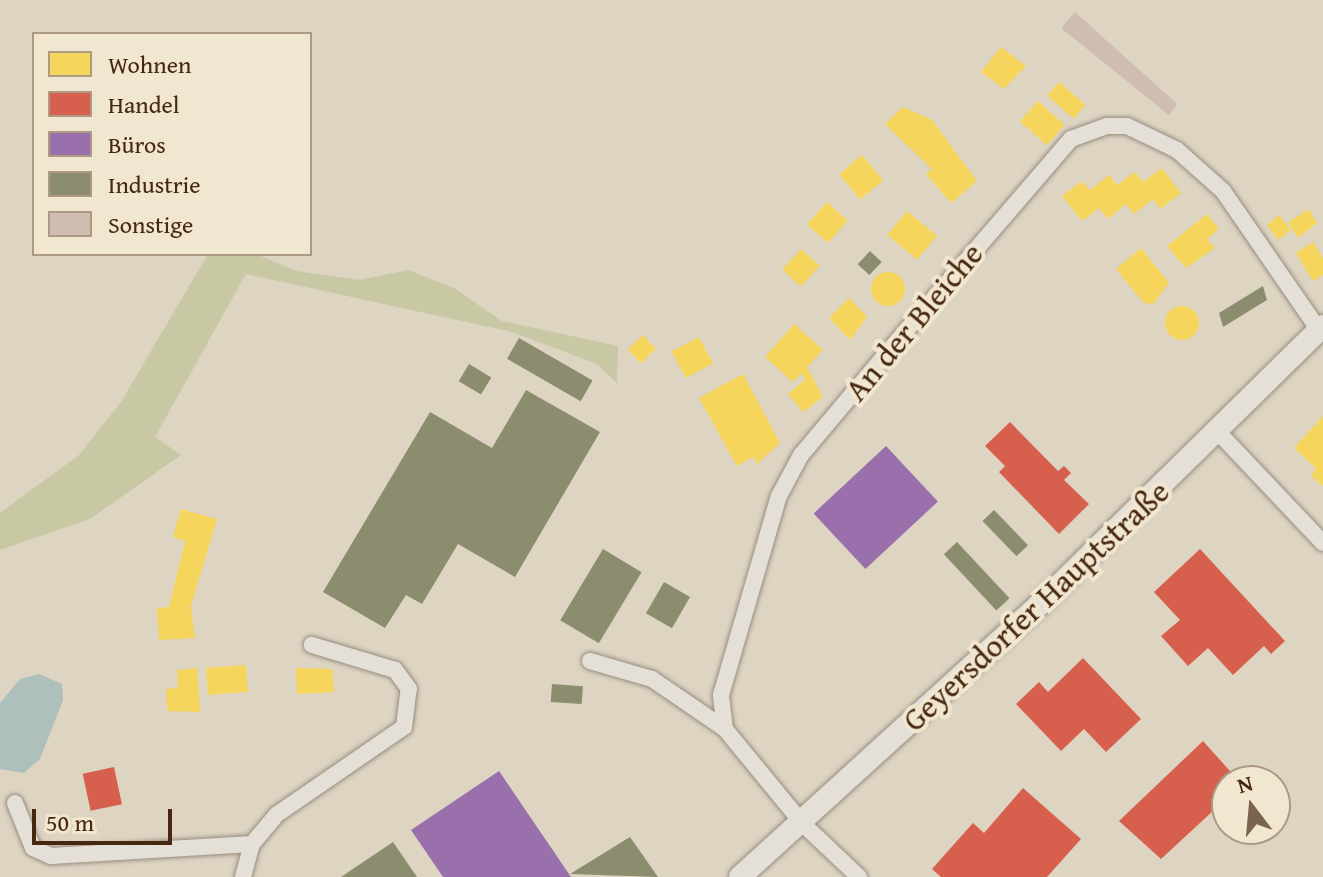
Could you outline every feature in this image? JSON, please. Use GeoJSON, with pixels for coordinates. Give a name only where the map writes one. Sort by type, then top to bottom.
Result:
{"type":"FeatureCollection","features":[{"type":"Feature","properties":{"kind":"main road","name":"Geyersdorfer Hauptstraße"},"geometry":{"type":"LineString","coordinates":[[740,877],[803,824],[1219,433],[1321,328]]}},
{"type":"Feature","properties":{"kind":"street","name":"An der Bleiche"},"geometry":{"type":"LineString","coordinates":[[725,729],[722,671],[756,557],[801,455],[1071,139],[1127,126],[1177,150],[1223,191],[1321,328]]}},
{"type":"Feature","properties":{"kind":"street"},"geometry":{"type":"LineString","coordinates":[[1219,433],[1323,543]]}},
{"type":"Feature","properties":{"kind":"street"},"geometry":{"type":"LineString","coordinates":[[243,877],[252,844],[276,815],[404,727],[409,689],[395,670],[312,645]]}},
{"type":"Feature","properties":{"kind":"street"},"geometry":{"type":"LineString","coordinates":[[590,661],[652,679],[725,729],[803,824],[859,877]]}},
{"type":"Feature","properties":{"kind":"street"},"geometry":{"type":"LineString","coordinates":[[15,803],[33,848],[51,856],[252,844]]}},
{"type":"Feature","properties":{"kind":"green space"},"geometry":{"type":"Polygon","coordinates":[[[207,256],[261,256],[296,271],[359,280],[408,270],[454,288],[502,321],[618,346],[617,383],[597,364],[512,332],[246,274],[155,437],[181,455],[90,519],[0,550],[0,513],[79,455],[121,402],[207,256]]]}},
{"type":"Feature","properties":{"kind":"shaded area"},"geometry":{"type":"Polygon","coordinates":[[[39,674],[62,684],[63,700],[40,759],[24,773],[0,769],[0,703],[20,679],[39,674]]]}},
{"type":"Feature","properties":{"kind":"building: Wohnen"},"geometry":{"type":"Polygon","coordinates":[[[1001,47],[1026,66],[1004,89],[981,72],[1001,47]]]}},
{"type":"Feature","properties":{"kind":"building: Wohnen"},"geometry":{"type":"Polygon","coordinates":[[[1059,82],[1085,105],[1074,119],[1047,96],[1059,82]]]}},
{"type":"Feature","properties":{"kind":"building: Wohnen"},"geometry":{"type":"Polygon","coordinates":[[[1038,101],[1065,125],[1047,145],[1020,121],[1038,101]]]}},
{"type":"Feature","properties":{"kind":"building: Wohnen"},"geometry":{"type":"Polygon","coordinates":[[[903,107],[932,120],[977,181],[951,203],[926,174],[932,169],[885,124],[903,107]]]}},
{"type":"Feature","properties":{"kind":"building: Wohnen"},"geometry":{"type":"Polygon","coordinates":[[[862,155],[883,180],[860,200],[839,174],[862,155]]]}},
{"type":"Feature","properties":{"kind":"building: Wohnen"},"geometry":{"type":"Polygon","coordinates":[[[1162,168],[1181,193],[1160,209],[1153,199],[1134,214],[1126,204],[1108,219],[1099,208],[1082,221],[1062,196],[1082,181],[1090,190],[1109,175],[1117,185],[1135,172],[1143,182],[1162,168]]]}},
{"type":"Feature","properties":{"kind":"building: Wohnen"},"geometry":{"type":"Polygon","coordinates":[[[827,202],[848,221],[828,243],[807,224],[827,202]]]}},
{"type":"Feature","properties":{"kind":"building: Wohnen"},"geometry":{"type":"Polygon","coordinates":[[[1309,209],[1317,223],[1298,238],[1288,222],[1309,209]]]}},
{"type":"Feature","properties":{"kind":"building: Wohnen"},"geometry":{"type":"Polygon","coordinates":[[[907,211],[937,236],[917,260],[887,235],[907,211]]]}},
{"type":"Feature","properties":{"kind":"building: Wohnen"},"geometry":{"type":"Polygon","coordinates":[[[1207,214],[1219,229],[1207,239],[1215,248],[1186,268],[1167,246],[1207,214]]]}},
{"type":"Feature","properties":{"kind":"building: Wohnen"},"geometry":{"type":"Polygon","coordinates":[[[1279,215],[1291,230],[1279,240],[1267,225],[1279,215]]]}},
{"type":"Feature","properties":{"kind":"building: Wohnen"},"geometry":{"type":"Polygon","coordinates":[[[1313,242],[1323,258],[1323,275],[1313,281],[1296,253],[1313,242]]]}},
{"type":"Feature","properties":{"kind":"building: Wohnen"},"geometry":{"type":"Polygon","coordinates":[[[1141,248],[1169,283],[1153,304],[1144,303],[1116,269],[1141,248]]]}},
{"type":"Feature","properties":{"kind":"building: Wohnen"},"geometry":{"type":"Polygon","coordinates":[[[801,249],[820,266],[801,287],[782,270],[801,249]]]}},
{"type":"Feature","properties":{"kind":"building: Wohnen"},"geometry":{"type":"Polygon","coordinates":[[[888,272],[900,277],[905,289],[900,301],[888,306],[876,301],[871,289],[876,277],[888,272]]]}},
{"type":"Feature","properties":{"kind":"building: Wohnen"},"geometry":{"type":"Polygon","coordinates":[[[849,298],[867,317],[850,340],[829,318],[849,298]]]}},
{"type":"Feature","properties":{"kind":"building: Wohnen"},"geometry":{"type":"Polygon","coordinates":[[[1182,306],[1194,311],[1199,323],[1194,335],[1182,340],[1170,335],[1165,323],[1170,311],[1182,306]]]}},
{"type":"Feature","properties":{"kind":"building: Wohnen"},"geometry":{"type":"Polygon","coordinates":[[[794,324],[823,350],[807,367],[823,397],[803,412],[788,394],[806,379],[801,374],[793,382],[765,357],[794,324]]]}},
{"type":"Feature","properties":{"kind":"building: Wohnen"},"geometry":{"type":"Polygon","coordinates":[[[643,335],[656,349],[641,363],[628,349],[643,335]]]}},
{"type":"Feature","properties":{"kind":"building: Wohnen"},"geometry":{"type":"Polygon","coordinates":[[[699,337],[713,363],[686,378],[672,352],[699,337]]]}},
{"type":"Feature","properties":{"kind":"building: Wohnen"},"geometry":{"type":"Polygon","coordinates":[[[743,374],[780,443],[757,464],[753,457],[737,466],[699,398],[743,374]]]}},
{"type":"Feature","properties":{"kind":"building: Wohnen"},"geometry":{"type":"Polygon","coordinates":[[[1323,416],[1323,486],[1311,476],[1316,468],[1294,448],[1323,416]]]}},
{"type":"Feature","properties":{"kind":"building: Wohnen"},"geometry":{"type":"Polygon","coordinates":[[[181,509],[217,519],[191,606],[195,638],[159,640],[157,608],[169,607],[185,541],[173,537],[181,509]]]}},
{"type":"Feature","properties":{"kind":"building: Wohnen"},"geometry":{"type":"Polygon","coordinates":[[[246,665],[248,692],[208,695],[206,668],[246,665]]]}},
{"type":"Feature","properties":{"kind":"building: Wohnen"},"geometry":{"type":"Polygon","coordinates":[[[197,668],[200,712],[167,711],[166,689],[178,688],[177,670],[197,668]]]}},
{"type":"Feature","properties":{"kind":"building: Wohnen"},"geometry":{"type":"Polygon","coordinates":[[[296,668],[332,669],[334,692],[297,694],[296,668]]]}},
{"type":"Feature","properties":{"kind":"building: Handel"},"geometry":{"type":"Polygon","coordinates":[[[1010,422],[1058,471],[1064,466],[1071,473],[1064,480],[1089,504],[1059,534],[999,472],[1005,466],[985,446],[1010,422]]]}},
{"type":"Feature","properties":{"kind":"building: Handel"},"geometry":{"type":"Polygon","coordinates":[[[1200,549],[1285,641],[1271,654],[1264,646],[1233,675],[1208,648],[1188,666],[1161,636],[1180,620],[1154,592],[1200,549]]]}},
{"type":"Feature","properties":{"kind":"building: Handel"},"geometry":{"type":"Polygon","coordinates":[[[1083,658],[1141,719],[1106,752],[1084,729],[1061,751],[1016,704],[1039,682],[1048,692],[1083,658]]]}},
{"type":"Feature","properties":{"kind":"building: Handel"},"geometry":{"type":"Polygon","coordinates":[[[1203,741],[1225,765],[1211,765],[1211,813],[1161,859],[1119,821],[1203,741]]]}},
{"type":"Feature","properties":{"kind":"building: Handel"},"geometry":{"type":"Polygon","coordinates":[[[114,767],[122,804],[91,811],[83,774],[114,767]]]}},
{"type":"Feature","properties":{"kind":"building: Handel"},"geometry":{"type":"Polygon","coordinates":[[[1023,788],[1081,839],[1047,877],[941,877],[932,869],[973,823],[984,833],[1023,788]]]}},
{"type":"Feature","properties":{"kind":"building: Büros"},"geometry":{"type":"Polygon","coordinates":[[[886,446],[938,502],[865,569],[814,514],[886,446]]]}},
{"type":"Feature","properties":{"kind":"building: Büros"},"geometry":{"type":"Polygon","coordinates":[[[499,771],[571,877],[443,877],[411,830],[499,771]]]}},
{"type":"Feature","properties":{"kind":"building: Industrie"},"geometry":{"type":"Polygon","coordinates":[[[870,251],[882,262],[869,275],[858,264],[870,251]]]}},
{"type":"Feature","properties":{"kind":"building: Industrie"},"geometry":{"type":"Polygon","coordinates":[[[1263,286],[1267,300],[1223,327],[1219,313],[1263,286]]]}},
{"type":"Feature","properties":{"kind":"building: Industrie"},"geometry":{"type":"Polygon","coordinates":[[[519,338],[593,380],[581,401],[507,359],[519,338]]]}},
{"type":"Feature","properties":{"kind":"building: Industrie"},"geometry":{"type":"Polygon","coordinates":[[[469,364],[491,377],[481,395],[459,381],[469,364]]]}},
{"type":"Feature","properties":{"kind":"building: Industrie"},"geometry":{"type":"Polygon","coordinates":[[[526,390],[600,432],[515,577],[458,544],[422,604],[406,595],[385,628],[323,592],[430,412],[492,448],[526,390]]]}},
{"type":"Feature","properties":{"kind":"building: Industrie"},"geometry":{"type":"Polygon","coordinates":[[[994,510],[1028,545],[1017,556],[982,521],[994,510]]]}},
{"type":"Feature","properties":{"kind":"building: Industrie"},"geometry":{"type":"Polygon","coordinates":[[[957,542],[1010,598],[996,611],[944,554],[957,542]]]}},
{"type":"Feature","properties":{"kind":"building: Industrie"},"geometry":{"type":"Polygon","coordinates":[[[603,549],[642,572],[599,643],[560,620],[603,549]]]}},
{"type":"Feature","properties":{"kind":"building: Industrie"},"geometry":{"type":"Polygon","coordinates":[[[664,582],[690,597],[672,628],[646,613],[664,582]]]}},
{"type":"Feature","properties":{"kind":"building: Industrie"},"geometry":{"type":"Polygon","coordinates":[[[552,684],[583,686],[582,704],[551,702],[552,684]]]}},
{"type":"Feature","properties":{"kind":"building: Industrie"},"geometry":{"type":"Polygon","coordinates":[[[630,837],[658,877],[570,874],[630,837]]]}},
{"type":"Feature","properties":{"kind":"building: Industrie"},"geometry":{"type":"Polygon","coordinates":[[[393,842],[417,877],[341,877],[393,842]]]}},
{"type":"Feature","properties":{"kind":"building: Sonstige"},"geometry":{"type":"Polygon","coordinates":[[[1075,12],[1177,104],[1169,115],[1061,28],[1075,12]]]}}]}
